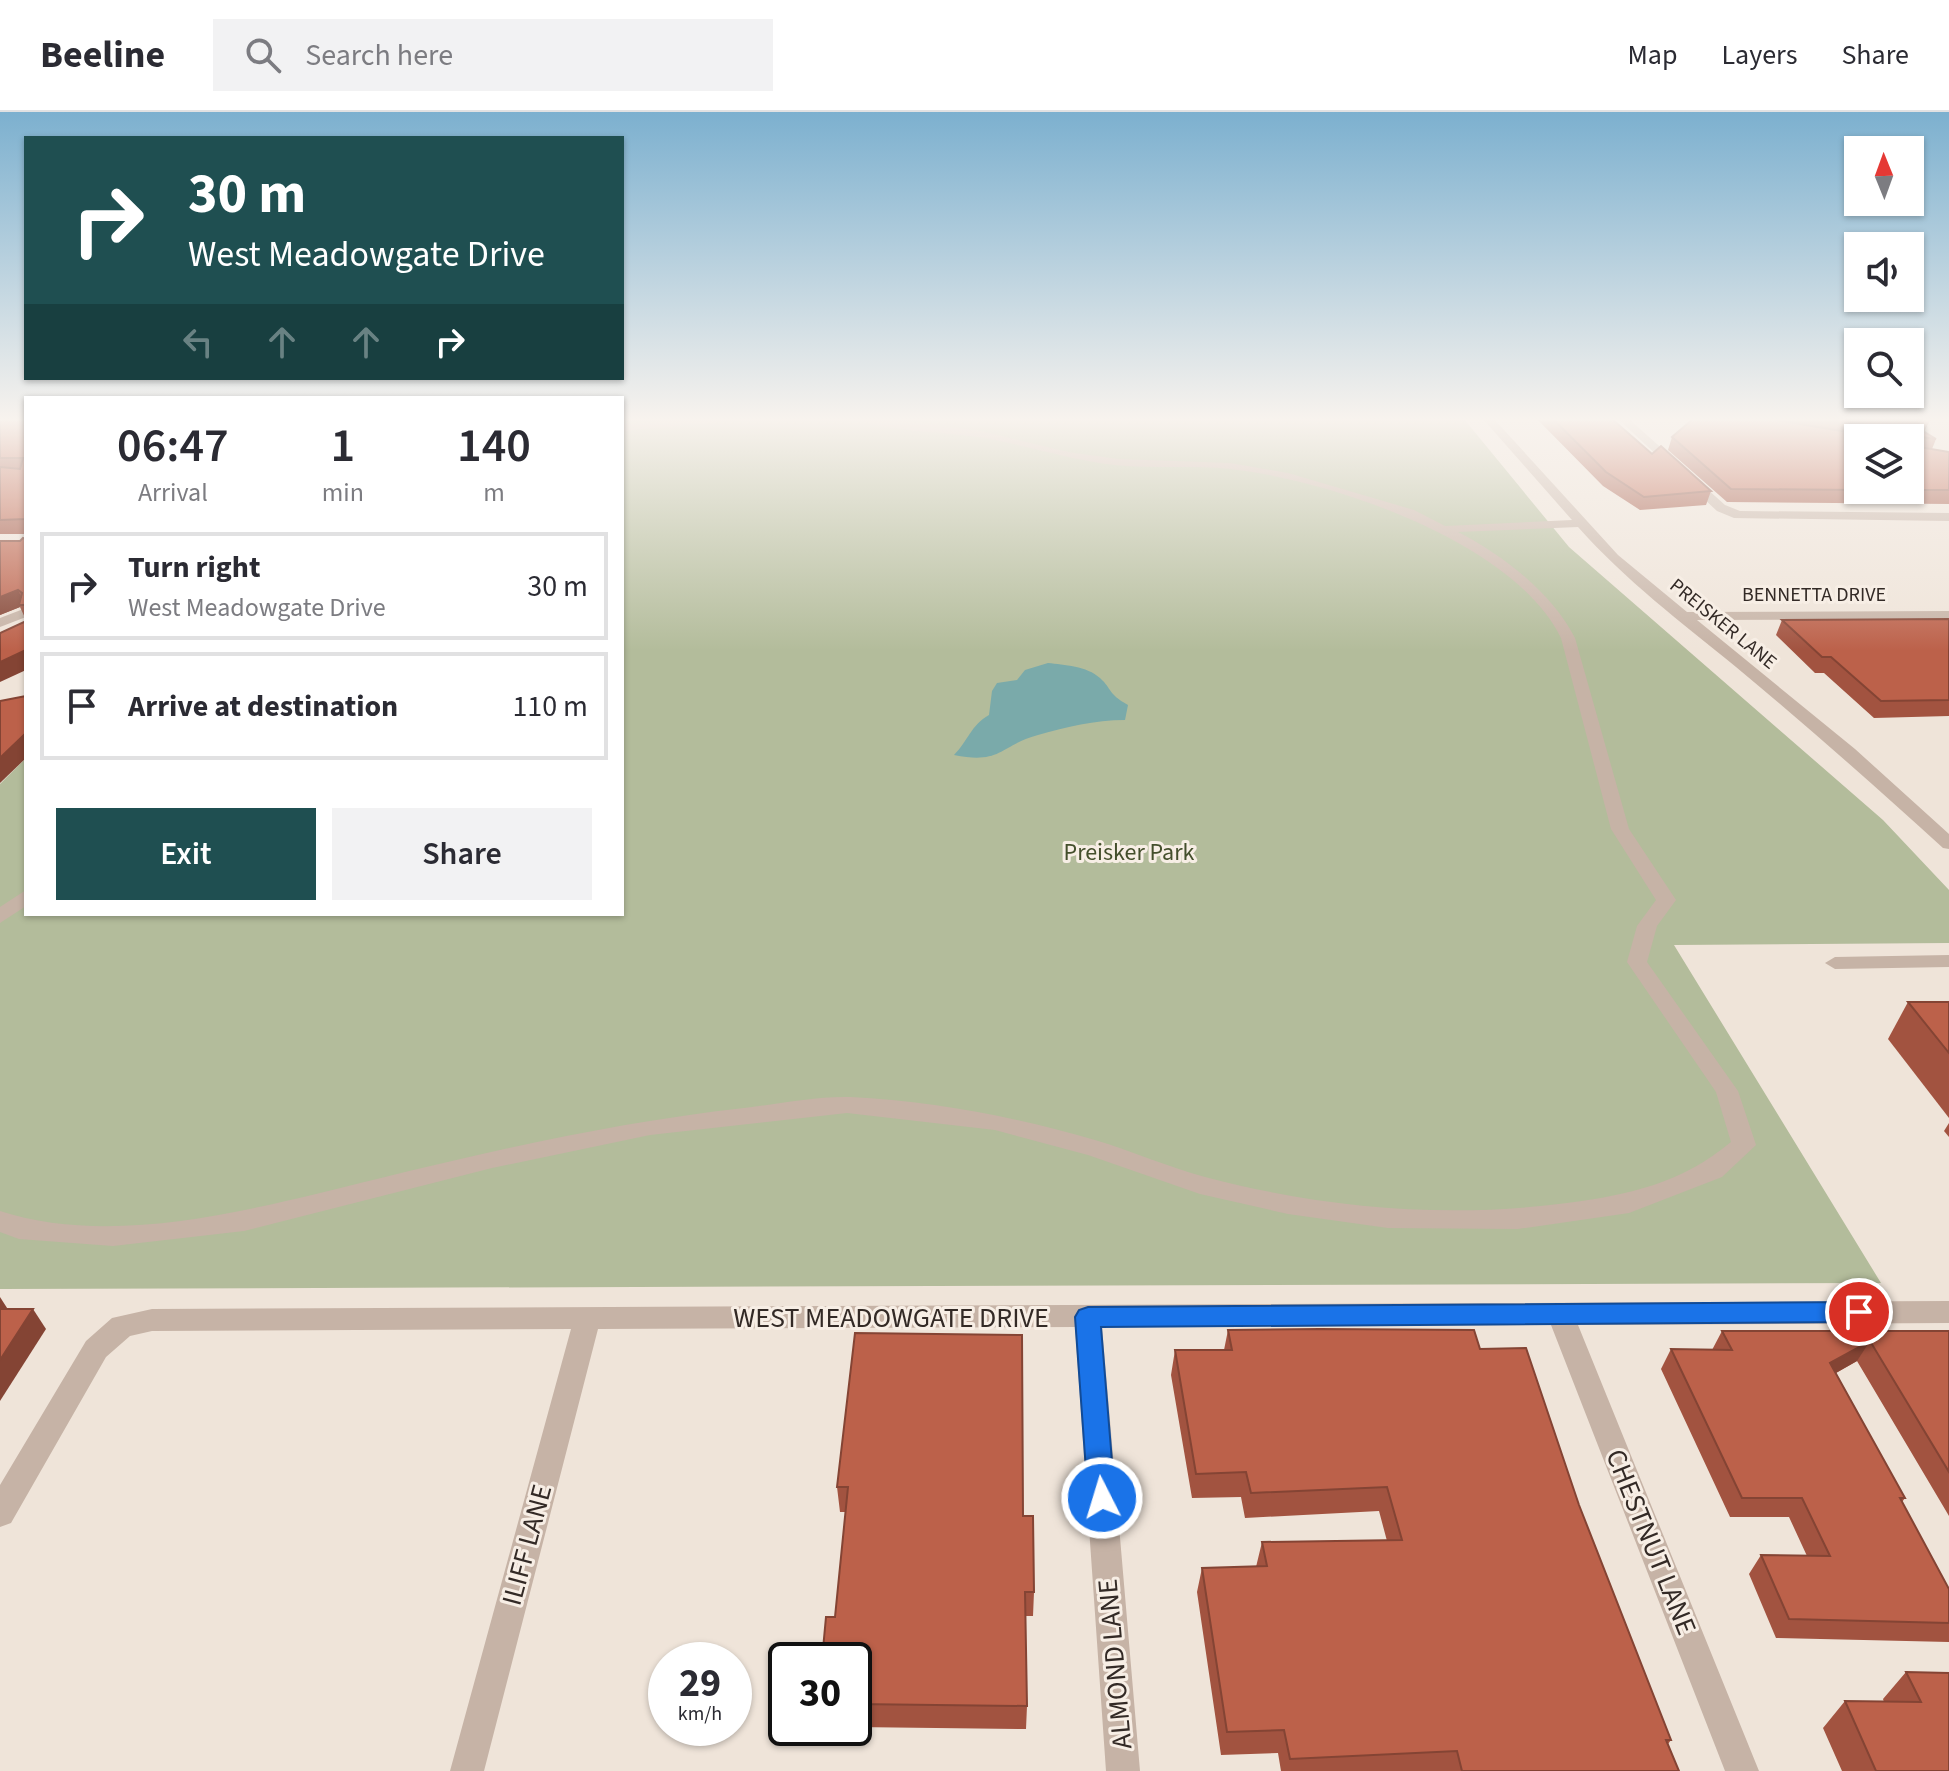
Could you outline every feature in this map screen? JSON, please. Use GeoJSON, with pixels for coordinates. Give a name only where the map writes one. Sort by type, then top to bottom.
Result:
{"type":"FeatureCollection","features":[{"type":"Feature","properties":{"kind":"street"},"geometry":{"type":"LineString","coordinates":[[0,1221],[19,1229],[113,1236],[244,1221],[492,1159],[650,1127],[847,1105],[995,1122],[1093,1148],[1200,1185],[1288,1205],[1388,1218],[1518,1219],[1629,1204],[1713,1171],[1744,1145],[1727,1091],[1637,962],[1647,926],[1666,900],[1620,829],[1568,638],[1538,596],[1476,546],[1446,529],[1361,496]]}},
{"type":"Feature","properties":{"kind":"street","name":"PREISKER LANE"},"geometry":{"type":"LineString","coordinates":[[1556,496],[1579,523],[1680,616],[1849,753],[1949,844]]}},
{"type":"Feature","properties":{"kind":"street"},"geometry":{"type":"LineString","coordinates":[[1708,496],[1721,508],[1738,515],[1949,517]]}},
{"type":"Feature","properties":{"kind":"street"},"geometry":{"type":"LineString","coordinates":[[1446,529],[1579,523]]}},
{"type":"Feature","properties":{"kind":"street"},"geometry":{"type":"LineString","coordinates":[[0,623],[24,613]]}},
{"type":"Feature","properties":{"kind":"street","name":"BENNETTA DRIVE"},"geometry":{"type":"LineString","coordinates":[[1680,616],[1949,615]]}},
{"type":"Feature","properties":{"kind":"street"},"geometry":{"type":"LineString","coordinates":[[0,917],[24,898]]}},
{"type":"Feature","properties":{"kind":"street"},"geometry":{"type":"LineString","coordinates":[[1835,963],[1949,961]]}},
{"type":"Feature","properties":{"kind":"street","name":"WEST MEADOWGATE DRIVE"},"geometry":{"type":"LineString","coordinates":[[0,1513],[96,1349],[122,1326],[152,1320],[1949,1312]]}},
{"type":"Feature","properties":{"kind":"street","name":"CHESTNUT LANE"},"geometry":{"type":"LineString","coordinates":[[1560,1314],[1742,1771]]}},
{"type":"Feature","properties":{"kind":"street","name":"ALMOND LANE"},"geometry":{"type":"LineString","coordinates":[[1088,1317],[1123,1771]]}},
{"type":"Feature","properties":{"kind":"street","name":"ILIFF LANE"},"geometry":{"type":"LineString","coordinates":[[467,1771],[587,1320]]}},
{"type":"Feature","properties":{"kind":"green space","name":"Preisker Park"},"geometry":{"type":"Polygon","coordinates":[[[624,496],[1528,496],[1569,547],[1883,820],[1949,890],[1949,943],[1674,945],[1881,1283],[0,1289],[0,784],[24,760],[24,916],[624,916],[624,496]]]}},
{"type":"Feature","properties":{"kind":"water"},"geometry":{"type":"Polygon","coordinates":[[[1048,663],[1095,674],[1128,705],[1125,720],[1049,732],[1025,739],[992,756],[954,755],[989,715],[992,691],[997,683],[1017,680],[1025,670],[1048,663]]]}},
{"type":"Feature","properties":{"kind":"building"},"geometry":{"type":"Polygon","coordinates":[[[0,496],[24,496],[24,519],[0,520],[0,496]]]}},
{"type":"Feature","properties":{"kind":"building"},"geometry":{"type":"Polygon","coordinates":[[[24,538],[24,605],[19,605],[22,593],[18,590],[0,597],[0,541],[24,538]]]}},
{"type":"Feature","properties":{"kind":"building"},"geometry":{"type":"Polygon","coordinates":[[[1949,619],[1949,700],[1881,701],[1831,657],[1822,657],[1782,620],[1949,619]]]}},
{"type":"Feature","properties":{"kind":"building"},"geometry":{"type":"Polygon","coordinates":[[[24,622],[24,651],[0,662],[0,633],[24,622]]]}},
{"type":"Feature","properties":{"kind":"building"},"geometry":{"type":"Polygon","coordinates":[[[24,696],[24,735],[0,758],[0,701],[24,696]]]}},
{"type":"Feature","properties":{"kind":"building"},"geometry":{"type":"Polygon","coordinates":[[[1908,1002],[1949,1002],[1949,1053],[1908,1002]]]}},
{"type":"Feature","properties":{"kind":"building"},"geometry":{"type":"Polygon","coordinates":[[[0,1309],[33,1309],[0,1360],[0,1309]]]}},
{"type":"Feature","properties":{"kind":"building"},"geometry":{"type":"Polygon","coordinates":[[[1228,1330],[1474,1330],[1480,1349],[1526,1348],[1579,1505],[1671,1740],[1666,1740],[1679,1771],[1462,1771],[1457,1751],[1290,1759],[1284,1730],[1227,1732],[1202,1568],[1267,1566],[1262,1542],[1402,1540],[1387,1487],[1251,1493],[1246,1472],[1196,1474],[1175,1350],[1232,1350],[1228,1330]]]}},
{"type":"Feature","properties":{"kind":"building"},"geometry":{"type":"Polygon","coordinates":[[[1722,1331],[1949,1331],[1949,1472],[1870,1341],[1830,1363],[1905,1498],[1900,1498],[1949,1589],[1949,1623],[1789,1619],[1761,1555],[1830,1556],[1802,1498],[1742,1498],[1671,1349],[1732,1350],[1722,1331]]]}},
{"type":"Feature","properties":{"kind":"building"},"geometry":{"type":"Polygon","coordinates":[[[855,1333],[1022,1335],[1023,1516],[1033,1516],[1034,1592],[1025,1592],[1027,1706],[872,1704],[872,1642],[824,1642],[826,1617],[835,1617],[848,1487],[837,1487],[855,1333]]]}},
{"type":"Feature","properties":{"kind":"building"},"geometry":{"type":"Polygon","coordinates":[[[1906,1672],[1949,1673],[1949,1771],[1876,1771],[1845,1701],[1921,1702],[1906,1672]]]}},
{"type":"Feature","properties":{"kind":"route"},"geometry":{"type":"LineString","coordinates":[[1102,1498],[1088,1317],[1859,1312]]}}]}
